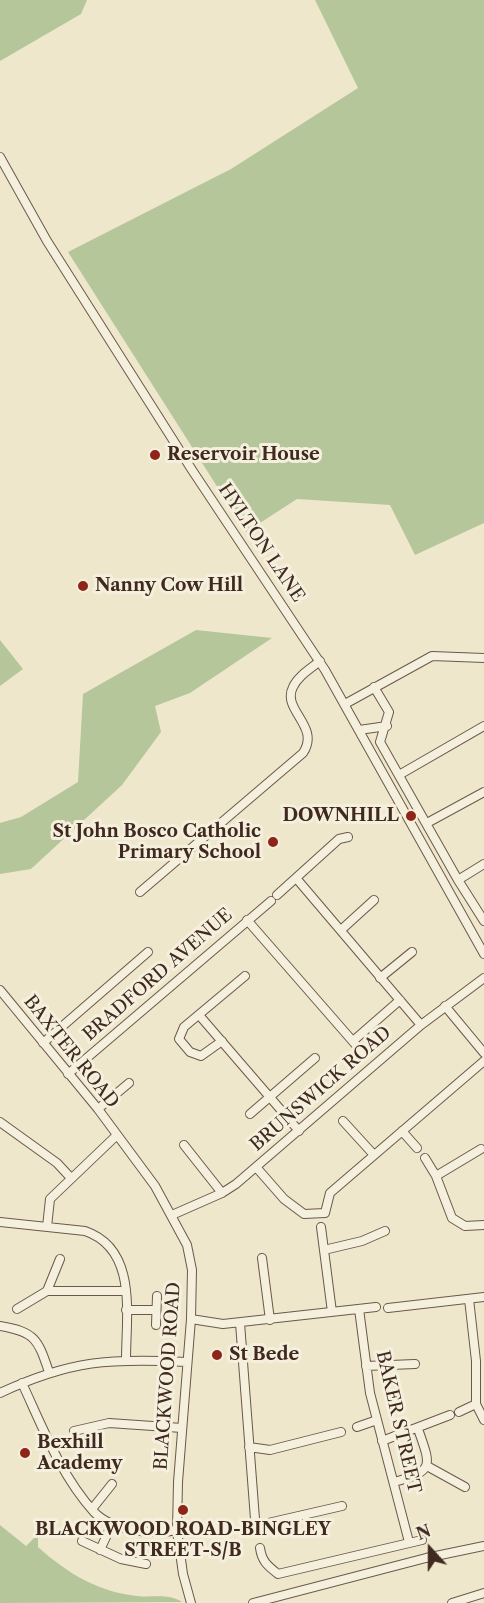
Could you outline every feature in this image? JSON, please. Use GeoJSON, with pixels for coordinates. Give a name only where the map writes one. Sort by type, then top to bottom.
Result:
{"type":"FeatureCollection","features":[{"type":"Feature","properties":{"kind":"street","name":"HYLTON LANE"},"geometry":{"type":"LineString","coordinates":[[0,157],[47,241],[192,470],[320,661],[484,954]]}},
{"type":"Feature","properties":{"kind":"street"},"geometry":{"type":"LineString","coordinates":[[345,704],[432,656],[484,657]]}},
{"type":"Feature","properties":{"kind":"street"},"geometry":{"type":"LineString","coordinates":[[140,892],[303,753],[309,742],[309,736],[292,704],[291,689],[299,678],[320,661]]}},
{"type":"Feature","properties":{"kind":"street"},"geometry":{"type":"LineString","coordinates":[[374,687],[389,712],[387,726],[380,742],[458,880],[484,921]]}},
{"type":"Feature","properties":{"kind":"street"},"geometry":{"type":"LineString","coordinates":[[359,730],[387,726]]}},
{"type":"Feature","properties":{"kind":"street"},"geometry":{"type":"LineString","coordinates":[[399,775],[484,726]]}},
{"type":"Feature","properties":{"kind":"street"},"geometry":{"type":"LineString","coordinates":[[427,823],[484,792]]}},
{"type":"Feature","properties":{"kind":"street","name":"BRADFORD AVENUE"},"geometry":{"type":"LineString","coordinates":[[68,1074],[339,840],[348,837]]}},
{"type":"Feature","properties":{"kind":"street"},"geometry":{"type":"LineString","coordinates":[[458,880],[484,864]]}},
{"type":"Feature","properties":{"kind":"street"},"geometry":{"type":"LineString","coordinates":[[296,878],[421,1025]]}},
{"type":"Feature","properties":{"kind":"street"},"geometry":{"type":"LineString","coordinates":[[341,930],[374,900]]}},
{"type":"Feature","properties":{"kind":"street"},"geometry":{"type":"LineString","coordinates":[[247,920],[363,1053]]}},
{"type":"Feature","properties":{"kind":"street"},"geometry":{"type":"LineString","coordinates":[[43,1043],[148,951]]}},
{"type":"Feature","properties":{"kind":"street"},"geometry":{"type":"LineString","coordinates":[[380,978],[412,952]]}},
{"type":"Feature","properties":{"kind":"street"},"geometry":{"type":"LineString","coordinates":[[222,1041],[201,1056],[190,1052],[179,1039],[184,1028],[245,976]]}},
{"type":"Feature","properties":{"kind":"street","name":"BRUNSWICK ROAD"},"geometry":{"type":"LineString","coordinates":[[172,1215],[222,1193],[299,1131],[421,1025],[484,978]]}},
{"type":"Feature","properties":{"kind":"street","name":"BAXTER ROAD"},"geometry":{"type":"LineString","coordinates":[[0,990],[117,1134]]}},
{"type":"Feature","properties":{"kind":"street"},"geometry":{"type":"LineString","coordinates":[[353,1041],[399,1000]]}},
{"type":"Feature","properties":{"kind":"street"},"geometry":{"type":"LineString","coordinates":[[445,1006],[484,1053]]}},
{"type":"Feature","properties":{"kind":"street"},"geometry":{"type":"LineString","coordinates":[[199,1015],[299,1131]]}},
{"type":"Feature","properties":{"kind":"street"},"geometry":{"type":"LineString","coordinates":[[250,1114],[315,1058]]}},
{"type":"Feature","properties":{"kind":"street"},"geometry":{"type":"LineString","coordinates":[[256,1167],[298,1210],[304,1214],[325,1214],[330,1193],[484,1061]]}},
{"type":"Feature","properties":{"kind":"street"},"geometry":{"type":"LineString","coordinates":[[98,1109],[129,1083]]}},
{"type":"Feature","properties":{"kind":"street"},"geometry":{"type":"LineString","coordinates":[[343,1121],[374,1155]]}},
{"type":"Feature","properties":{"kind":"street"},"geometry":{"type":"LineString","coordinates":[[0,1122],[57,1163],[70,1177]]}},
{"type":"Feature","properties":{"kind":"street"},"geometry":{"type":"LineString","coordinates":[[402,1131],[417,1148]]}},
{"type":"Feature","properties":{"kind":"street"},"geometry":{"type":"LineString","coordinates":[[47,1227],[50,1199],[70,1177],[117,1134]]}},
{"type":"Feature","properties":{"kind":"street","name":"BLACKWOOD ROAD"},"geometry":{"type":"LineString","coordinates":[[117,1134],[156,1186],[187,1245],[190,1262],[191,1319],[177,1530],[183,1574],[191,1603]]}},
{"type":"Feature","properties":{"kind":"street"},"geometry":{"type":"LineString","coordinates":[[184,1145],[222,1193]]}},
{"type":"Feature","properties":{"kind":"street"},"geometry":{"type":"LineString","coordinates":[[436,1176],[481,1149]]}},
{"type":"Feature","properties":{"kind":"street"},"geometry":{"type":"LineString","coordinates":[[425,1158],[436,1176],[452,1218],[465,1226],[484,1225]]}},
{"type":"Feature","properties":{"kind":"street"},"geometry":{"type":"LineString","coordinates":[[0,1222],[85,1231],[106,1242],[118,1257],[125,1279],[126,1360]]}},
{"type":"Feature","properties":{"kind":"street"},"geometry":{"type":"LineString","coordinates":[[321,1227],[332,1312]]}},
{"type":"Feature","properties":{"kind":"street"},"geometry":{"type":"LineString","coordinates":[[324,1250],[362,1241],[385,1231]]}},
{"type":"Feature","properties":{"kind":"street"},"geometry":{"type":"LineString","coordinates":[[262,1258],[270,1320]]}},
{"type":"Feature","properties":{"kind":"street"},"geometry":{"type":"LineString","coordinates":[[47,1290],[60,1259]]}},
{"type":"Feature","properties":{"kind":"street"},"geometry":{"type":"LineString","coordinates":[[17,1309],[47,1290],[126,1291]]}},
{"type":"Feature","properties":{"kind":"street"},"geometry":{"type":"LineString","coordinates":[[156,1325],[157,1296]]}},
{"type":"Feature","properties":{"kind":"street"},"geometry":{"type":"LineString","coordinates":[[388,1308],[484,1297]]}},
{"type":"Feature","properties":{"kind":"street"},"geometry":{"type":"LineString","coordinates":[[469,1299],[480,1361],[476,1404],[484,1420]]}},
{"type":"Feature","properties":{"kind":"street"},"geometry":{"type":"LineString","coordinates":[[191,1319],[223,1324],[240,1323],[376,1307]]}},
{"type":"Feature","properties":{"kind":"street","name":"BAKER STREET"},"geometry":{"type":"LineString","coordinates":[[359,1309],[366,1366],[377,1420],[409,1542]]}},
{"type":"Feature","properties":{"kind":"street"},"geometry":{"type":"LineString","coordinates":[[126,1310],[156,1310]]}},
{"type":"Feature","properties":{"kind":"street"},"geometry":{"type":"LineString","coordinates":[[240,1323],[255,1529],[342,1506]]}},
{"type":"Feature","properties":{"kind":"street"},"geometry":{"type":"LineString","coordinates":[[0,1326],[29,1334],[39,1342],[49,1372]]}},
{"type":"Feature","properties":{"kind":"street"},"geometry":{"type":"LineString","coordinates":[[0,1393],[49,1372],[82,1364],[126,1360],[187,1362]]}},
{"type":"Feature","properties":{"kind":"street"},"geometry":{"type":"LineString","coordinates":[[366,1366],[415,1364]]}},
{"type":"Feature","properties":{"kind":"street"},"geometry":{"type":"LineString","coordinates":[[22,1383],[54,1440],[73,1484],[92,1509],[112,1524],[148,1532],[177,1530]]}},
{"type":"Feature","properties":{"kind":"street"},"geometry":{"type":"LineString","coordinates":[[382,1441],[418,1429],[476,1404]]}},
{"type":"Feature","properties":{"kind":"street"},"geometry":{"type":"LineString","coordinates":[[357,1427],[377,1420]]}},
{"type":"Feature","properties":{"kind":"street"},"geometry":{"type":"LineString","coordinates":[[74,1431],[109,1423],[182,1428]]}},
{"type":"Feature","properties":{"kind":"street"},"geometry":{"type":"LineString","coordinates":[[394,1482],[418,1476],[427,1466],[428,1456],[418,1429]]}},
{"type":"Feature","properties":{"kind":"street"},"geometry":{"type":"LineString","coordinates":[[249,1448],[270,1450],[341,1432]]}},
{"type":"Feature","properties":{"kind":"street"},"geometry":{"type":"LineString","coordinates":[[427,1466],[465,1487]]}},
{"type":"Feature","properties":{"kind":"street"},"geometry":{"type":"LineString","coordinates":[[92,1509],[112,1484]]}},
{"type":"Feature","properties":{"kind":"street"},"geometry":{"type":"LineString","coordinates":[[100,1550],[112,1524]]}},
{"type":"Feature","properties":{"kind":"street"},"geometry":{"type":"LineString","coordinates":[[260,1548],[261,1558],[267,1566],[279,1574],[422,1540]]}},
{"type":"Feature","properties":{"kind":"street"},"geometry":{"type":"LineString","coordinates":[[82,1541],[121,1559],[146,1564]]}},
{"type":"Feature","properties":{"kind":"street"},"geometry":{"type":"LineString","coordinates":[[253,1603],[426,1558],[484,1546]]}},
{"type":"Feature","properties":{"kind":"street"},"geometry":{"type":"LineString","coordinates":[[452,1603],[484,1593]]}},
{"type":"Feature","properties":{"kind":"green space"},"geometry":{"type":"Polygon","coordinates":[[[0,0],[87,0],[81,14],[0,61],[0,0]]]}},
{"type":"Feature","properties":{"kind":"green space"},"geometry":{"type":"Polygon","coordinates":[[[315,0],[484,0],[484,523],[415,555],[390,505],[297,499],[246,532],[68,252],[231,169],[358,88],[315,0]]]}},
{"type":"Feature","properties":{"kind":"green space"},"geometry":{"type":"Polygon","coordinates":[[[196,630],[272,638],[190,693],[155,706],[161,732],[122,785],[31,869],[0,874],[0,823],[21,817],[78,782],[83,694],[196,630]]]}},
{"type":"Feature","properties":{"kind":"green space"},"geometry":{"type":"Polygon","coordinates":[[[0,640],[23,669],[0,686],[0,640]]]}},
{"type":"Feature","properties":{"kind":"green space"},"geometry":{"type":"Polygon","coordinates":[[[0,1525],[26,1546],[38,1534],[38,1547],[60,1565],[96,1586],[123,1594],[166,1597],[182,1602],[0,1603],[0,1525]]]}},
{"type":"Feature","properties":{"kind":"place","name":"Reservoir House"},"geometry":{"type":"Point","coordinates":[155,455]}},
{"type":"Feature","properties":{"kind":"place","name":"Nanny Cow Hill"},"geometry":{"type":"Point","coordinates":[83,586]}},
{"type":"Feature","properties":{"kind":"place","name":"DOWNHILL"},"geometry":{"type":"Point","coordinates":[411,816]}},
{"type":"Feature","properties":{"kind":"place","name":"St John Bosco Catholic Primary School"},"geometry":{"type":"Point","coordinates":[273,842]}},
{"type":"Feature","properties":{"kind":"place","name":"St Bede"},"geometry":{"type":"Point","coordinates":[217,1355]}},
{"type":"Feature","properties":{"kind":"place","name":"Bexhill Academy"},"geometry":{"type":"Point","coordinates":[25,1453]}},
{"type":"Feature","properties":{"kind":"place","name":"BLACKWOOD ROAD-BINGLEY STREET-S/B"},"geometry":{"type":"Point","coordinates":[183,1510]}}]}
